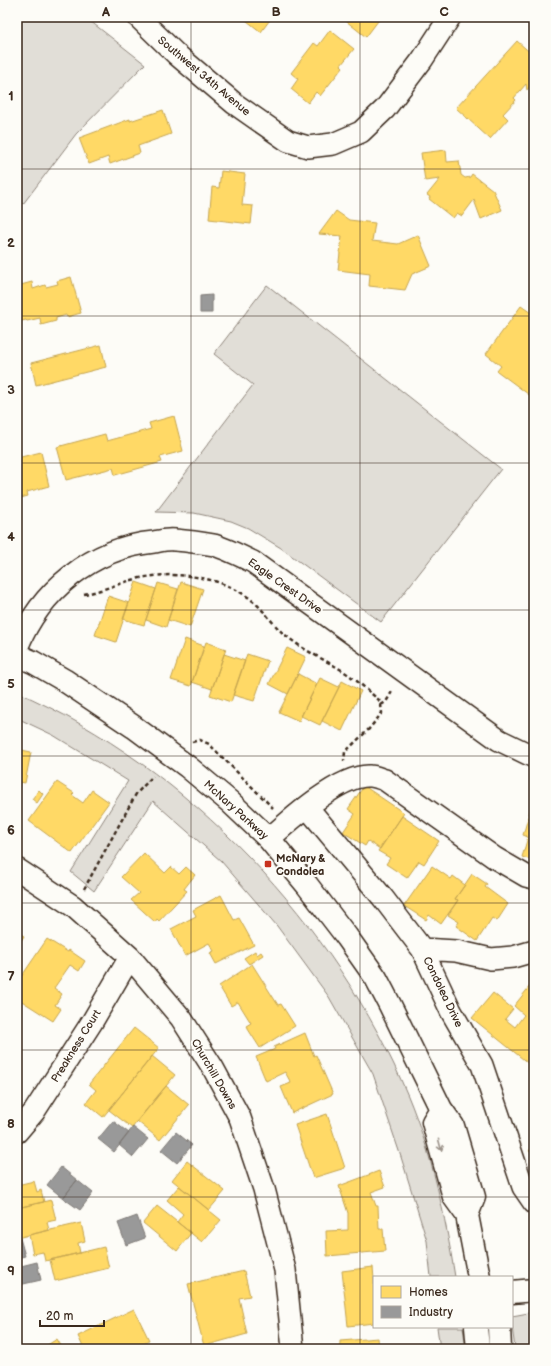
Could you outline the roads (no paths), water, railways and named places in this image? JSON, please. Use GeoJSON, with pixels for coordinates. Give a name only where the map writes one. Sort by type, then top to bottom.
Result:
{"type":"FeatureCollection","features":[{"type":"Feature","properties":{"kind":"street","name":"Southwest 34th Avenue"},"geometry":{"type":"LineString","coordinates":[[138,17],[176,54],[235,104],[288,141],[308,147],[333,144],[361,132],[385,109],[422,60],[450,17]]}},
{"type":"Feature","properties":{"kind":"street","name":"Eagle Crest Drive"},"geometry":{"type":"LineString","coordinates":[[17,648],[22,636],[39,608],[51,593],[79,569],[108,553],[140,543],[173,540],[215,546],[253,562],[499,740],[534,757]]}},
{"type":"Feature","properties":{"kind":"street","name":"McNary Parkway"},"geometry":{"type":"LineString","coordinates":[[17,655],[33,662],[64,680],[134,727],[188,767],[230,802],[269,839],[347,937],[376,978],[441,1110],[433,1122],[454,1197],[467,1215],[479,1276]]}},
{"type":"Feature","properties":{"kind":"street"},"geometry":{"type":"LineString","coordinates":[[269,839],[286,823],[307,807],[348,780],[370,776],[385,780],[495,858],[526,876],[534,878]]}},
{"type":"Feature","properties":{"kind":"street","name":"Condolea Drive"},"geometry":{"type":"LineString","coordinates":[[307,807],[383,898],[422,949],[451,1011],[482,1065],[522,1187],[534,1202]]}},
{"type":"Feature","properties":{"kind":"street","name":"Churchill Downs"},"geometry":{"type":"LineString","coordinates":[[17,869],[73,906],[130,957],[181,1018],[213,1068],[240,1118],[264,1189],[285,1270],[293,1349]]}},
{"type":"Feature","properties":{"kind":"street"},"geometry":{"type":"LineString","coordinates":[[422,949],[456,951],[491,959],[513,957],[534,951]]}},
{"type":"Feature","properties":{"kind":"street","name":"Preakness Court"},"geometry":{"type":"LineString","coordinates":[[17,1132],[34,1112],[92,1022],[130,957]]}},
{"type":"Feature","properties":{"kind":"street"},"geometry":{"type":"LineString","coordinates":[[513,1292],[534,1290]]}},
{"type":"Feature","properties":{"kind":"street"},"geometry":{"type":"LineString","coordinates":[[476,1328],[478,1349]]}},
{"type":"Feature","properties":{"kind":"street"},"geometry":{"type":"LineString","coordinates":[[499,1328],[500,1349]]}},
{"type":"Feature","properties":{"kind":"place","name":"McNary & Condolea"},"geometry":{"type":"Point","coordinates":[268,864]}}]}
